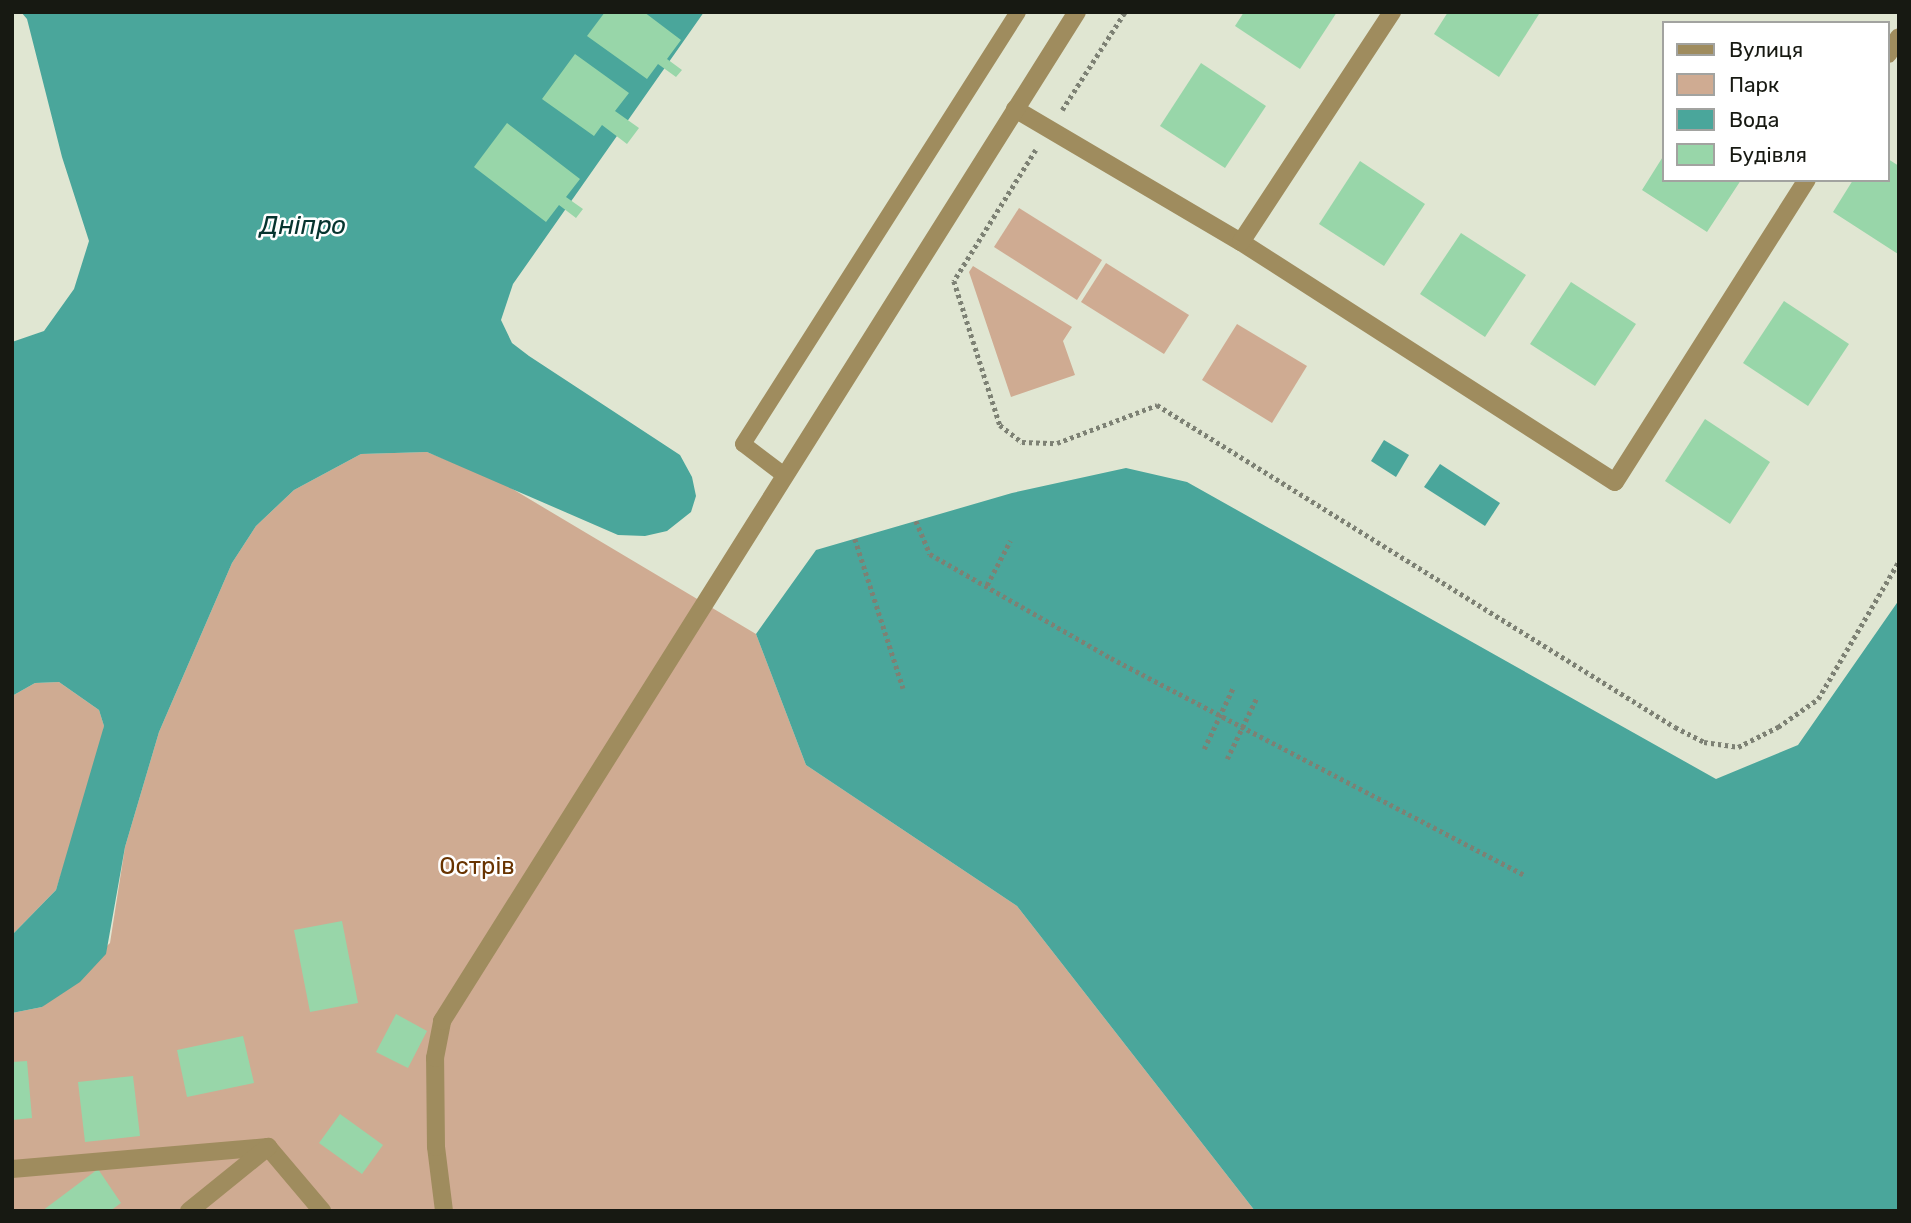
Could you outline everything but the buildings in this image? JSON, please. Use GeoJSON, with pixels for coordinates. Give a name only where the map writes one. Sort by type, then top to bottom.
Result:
{"type":"FeatureCollection","features":[{"type":"Feature","properties":{"kind":"street"},"geometry":{"type":"LineString","coordinates":[[444,1211],[436,1147],[435,1058],[442,1021],[1077,12]]}},
{"type":"Feature","properties":{"kind":"street"},"geometry":{"type":"LineString","coordinates":[[1241,242],[1392,12]]}},
{"type":"Feature","properties":{"kind":"street"},"geometry":{"type":"LineString","coordinates":[[1015,109],[1241,242],[1615,482],[1806,182]]}},
{"type":"Feature","properties":{"kind":"street"},"geometry":{"type":"LineString","coordinates":[[12,1169],[268,1147]]}},
{"type":"Feature","properties":{"kind":"street"},"geometry":{"type":"LineString","coordinates":[[189,1211],[268,1147]]}},
{"type":"Feature","properties":{"kind":"street"},"geometry":{"type":"LineString","coordinates":[[268,1147],[322,1211]]}},
{"type":"Feature","properties":{"kind":"lane"},"geometry":{"type":"LineString","coordinates":[[784,475],[743,444],[1018,12]]}},
{"type":"Feature","properties":{"kind":"path"},"geometry":{"type":"LineString","coordinates":[[1125,12],[954,281],[1000,425],[1022,442],[1057,443],[1157,405],[1675,727],[1704,742],[1738,747],[1778,727],[1818,699],[1899,561]]}},
{"type":"Feature","properties":{"kind":"path"},"geometry":{"type":"LineString","coordinates":[[916,521],[930,554],[1242,728],[1525,876]]}},
{"type":"Feature","properties":{"kind":"path"},"geometry":{"type":"LineString","coordinates":[[855,539],[902,688]]}},
{"type":"Feature","properties":{"kind":"path"},"geometry":{"type":"LineString","coordinates":[[987,585],[1010,541]]}},
{"type":"Feature","properties":{"kind":"path"},"geometry":{"type":"LineString","coordinates":[[1204,749],[1233,688]]}},
{"type":"Feature","properties":{"kind":"path"},"geometry":{"type":"LineString","coordinates":[[1227,759],[1256,699]]}},
{"type":"Feature","properties":{"kind":"green space"},"geometry":{"type":"Polygon","coordinates":[[[1019,208],[1102,260],[1077,300],[994,247],[1019,208]]]}},
{"type":"Feature","properties":{"kind":"green space"},"geometry":{"type":"Polygon","coordinates":[[[1106,263],[1189,315],[1164,354],[1081,302],[1106,263]]]}},
{"type":"Feature","properties":{"kind":"green space"},"geometry":{"type":"Polygon","coordinates":[[[973,266],[1072,327],[1063,341],[1075,375],[1011,397],[969,272],[973,266]]]}},
{"type":"Feature","properties":{"kind":"green space"},"geometry":{"type":"Polygon","coordinates":[[[1237,324],[1307,366],[1272,423],[1202,380],[1237,324]]]}},
{"type":"Feature","properties":{"kind":"green space","name":"Острів"},"geometry":{"type":"Polygon","coordinates":[[[427,452],[499,481],[756,634],[806,765],[1017,906],[1255,1211],[12,1211],[12,1013],[42,1007],[110,943],[125,847],[159,732],[232,563],[256,526],[294,490],[361,454],[427,452]]]}},
{"type":"Feature","properties":{"kind":"green space"},"geometry":{"type":"Polygon","coordinates":[[[59,682],[99,710],[104,726],[100,753],[56,890],[12,935],[12,696],[35,683],[59,682]]]}},
{"type":"Feature","properties":{"kind":"water","name":"Дніпро"},"geometry":{"type":"Polygon","coordinates":[[[21,12],[704,12],[513,284],[501,320],[512,343],[529,356],[680,455],[692,477],[696,496],[691,512],[667,531],[645,536],[618,535],[427,452],[361,454],[294,490],[256,526],[232,563],[159,732],[125,847],[106,954],[80,982],[42,1007],[12,1013],[12,935],[56,890],[104,726],[99,710],[59,682],[35,683],[12,696],[12,342],[44,331],[74,289],[89,241],[62,157],[27,19],[21,12]]]}},
{"type":"Feature","properties":{"kind":"water"},"geometry":{"type":"Polygon","coordinates":[[[1384,440],[1409,455],[1396,477],[1371,461],[1384,440]]]}},
{"type":"Feature","properties":{"kind":"water"},"geometry":{"type":"Polygon","coordinates":[[[1440,464],[1500,503],[1485,526],[1424,487],[1440,464]]]}},
{"type":"Feature","properties":{"kind":"water"},"geometry":{"type":"Polygon","coordinates":[[[1126,468],[1187,482],[1716,779],[1798,745],[1899,600],[1899,1211],[1255,1211],[1017,906],[806,765],[756,634],[816,550],[1012,493],[1126,468]]]}}]}
